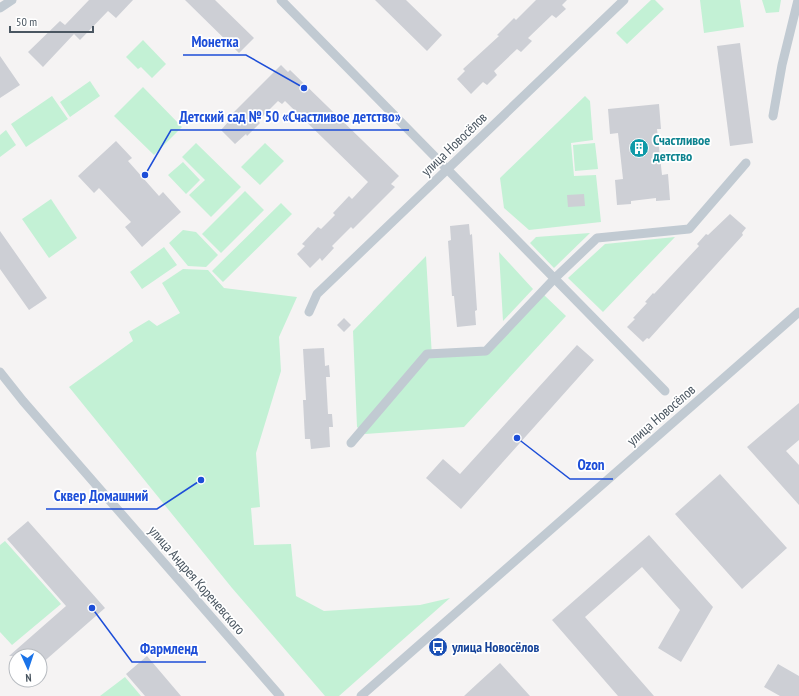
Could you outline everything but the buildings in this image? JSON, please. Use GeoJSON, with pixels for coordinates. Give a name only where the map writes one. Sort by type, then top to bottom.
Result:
{"type":"FeatureCollection","features":[{"type":"Feature","properties":{"kind":"street"},"geometry":{"type":"LineString","coordinates":[[0,8],[12,0]]}},
{"type":"Feature","properties":{"kind":"street"},"geometry":{"type":"LineString","coordinates":[[281,0],[665,391]]}},
{"type":"Feature","properties":{"kind":"street","name":"улица Новосёлов"},"geometry":{"type":"LineString","coordinates":[[309,312],[317,294],[624,0]]}},
{"type":"Feature","properties":{"kind":"street"},"geometry":{"type":"LineString","coordinates":[[773,116],[782,65],[798,0]]}},
{"type":"Feature","properties":{"kind":"street"},"geometry":{"type":"LineString","coordinates":[[351,443],[427,354],[486,351],[555,278],[596,238],[689,228],[746,163]]}},
{"type":"Feature","properties":{"kind":"street","name":"улица Новосёлов"},"geometry":{"type":"LineString","coordinates":[[361,696],[799,312]]}},
{"type":"Feature","properties":{"kind":"street","name":"улица Андрея Кореневского"},"geometry":{"type":"LineString","coordinates":[[0,372],[23,401],[280,696]]}},
{"type":"Feature","properties":{"kind":"green space"},"geometry":{"type":"Polygon","coordinates":[[[651,0],[655,0],[664,9],[627,44],[616,33],[651,0]]]}},
{"type":"Feature","properties":{"kind":"green space"},"geometry":{"type":"Polygon","coordinates":[[[700,0],[740,0],[744,27],[704,33],[700,0]]]}},
{"type":"Feature","properties":{"kind":"green space"},"geometry":{"type":"Polygon","coordinates":[[[762,0],[781,0],[779,12],[766,13],[762,0]]]}},
{"type":"Feature","properties":{"kind":"green space"},"geometry":{"type":"Polygon","coordinates":[[[143,40],[166,64],[152,78],[141,67],[138,69],[126,57],[143,40]]]}},
{"type":"Feature","properties":{"kind":"green space"},"geometry":{"type":"Polygon","coordinates":[[[90,81],[100,96],[70,117],[60,102],[90,81]]]}},
{"type":"Feature","properties":{"kind":"green space"},"geometry":{"type":"Polygon","coordinates":[[[143,87],[182,127],[154,155],[114,116],[143,87]]]}},
{"type":"Feature","properties":{"kind":"green space"},"geometry":{"type":"Polygon","coordinates":[[[52,96],[68,119],[26,147],[11,124],[52,96]]]}},
{"type":"Feature","properties":{"kind":"green space"},"geometry":{"type":"Polygon","coordinates":[[[585,96],[590,101],[593,140],[571,143],[574,176],[596,175],[601,222],[529,230],[504,208],[500,178],[585,96]]]}},
{"type":"Feature","properties":{"kind":"green space"},"geometry":{"type":"Polygon","coordinates":[[[6,130],[16,145],[0,157],[0,135],[6,130]]]}},
{"type":"Feature","properties":{"kind":"green space"},"geometry":{"type":"Polygon","coordinates":[[[196,143],[241,187],[211,217],[189,195],[205,180],[182,157],[196,143]]]}},
{"type":"Feature","properties":{"kind":"green space"},"geometry":{"type":"Polygon","coordinates":[[[265,143],[284,161],[260,185],[241,167],[265,143]]]}},
{"type":"Feature","properties":{"kind":"green space"},"geometry":{"type":"Polygon","coordinates":[[[595,143],[598,169],[575,171],[573,145],[595,143]]]}},
{"type":"Feature","properties":{"kind":"green space"},"geometry":{"type":"Polygon","coordinates":[[[183,162],[200,180],[186,194],[168,175],[183,162]]]}},
{"type":"Feature","properties":{"kind":"green space"},"geometry":{"type":"Polygon","coordinates":[[[245,191],[264,210],[221,253],[202,234],[245,191]]]}},
{"type":"Feature","properties":{"kind":"green space"},"geometry":{"type":"Polygon","coordinates":[[[51,199],[77,238],[49,258],[22,219],[51,199]]]}},
{"type":"Feature","properties":{"kind":"green space"},"geometry":{"type":"Polygon","coordinates":[[[281,203],[292,214],[223,282],[212,271],[281,203]]]}},
{"type":"Feature","properties":{"kind":"green space"},"geometry":{"type":"Polygon","coordinates":[[[183,230],[196,232],[218,255],[206,267],[188,266],[169,243],[183,230]]]}},
{"type":"Feature","properties":{"kind":"green space"},"geometry":{"type":"Polygon","coordinates":[[[590,233],[554,268],[530,243],[536,237],[590,233]]]}},
{"type":"Feature","properties":{"kind":"green space"},"geometry":{"type":"Polygon","coordinates":[[[675,237],[603,312],[568,278],[605,244],[675,237]]]}},
{"type":"Feature","properties":{"kind":"green space"},"geometry":{"type":"Polygon","coordinates":[[[164,247],[177,265],[142,289],[130,272],[164,247]]]}},
{"type":"Feature","properties":{"kind":"green space"},"geometry":{"type":"Polygon","coordinates":[[[499,252],[533,289],[503,321],[499,252]]]}},
{"type":"Feature","properties":{"kind":"green space"},"geometry":{"type":"Polygon","coordinates":[[[426,256],[432,357],[488,353],[544,295],[566,316],[464,427],[365,434],[357,427],[353,331],[426,256]]]}},
{"type":"Feature","properties":{"kind":"green space"},"geometry":{"type":"Polygon","coordinates":[[[183,269],[208,270],[224,288],[297,297],[279,337],[281,371],[256,453],[260,507],[251,508],[254,545],[291,544],[296,596],[324,611],[420,605],[450,598],[339,696],[325,696],[232,588],[69,387],[133,341],[129,332],[149,320],[157,326],[180,313],[162,283],[183,269]]]}},
{"type":"Feature","properties":{"kind":"green space"},"geometry":{"type":"Polygon","coordinates":[[[5,541],[61,604],[12,645],[0,632],[0,545],[5,541]]]}},
{"type":"Feature","properties":{"kind":"green space"},"geometry":{"type":"Polygon","coordinates":[[[125,677],[141,696],[100,696],[125,677]]]}},
{"type":"Feature","properties":{"kind":"place","name":"Монетка"},"geometry":{"type":"Point","coordinates":[304,88]}},
{"type":"Feature","properties":{"kind":"place","name":"Счастливое детство"},"geometry":{"type":"Point","coordinates":[639,148]}},
{"type":"Feature","properties":{"kind":"place","name":"Детский сад № 50 «Счастливое детство»"},"geometry":{"type":"Point","coordinates":[145,175]}},
{"type":"Feature","properties":{"kind":"place","name":"Ozon"},"geometry":{"type":"Point","coordinates":[517,438]}},
{"type":"Feature","properties":{"kind":"place","name":"Сквер Домашний"},"geometry":{"type":"Point","coordinates":[201,480]}},
{"type":"Feature","properties":{"kind":"place","name":"Фармленд"},"geometry":{"type":"Point","coordinates":[92,608]}},
{"type":"Feature","properties":{"kind":"place","name":"улица Новосёлов"},"geometry":{"type":"Point","coordinates":[438,647]}}]}
